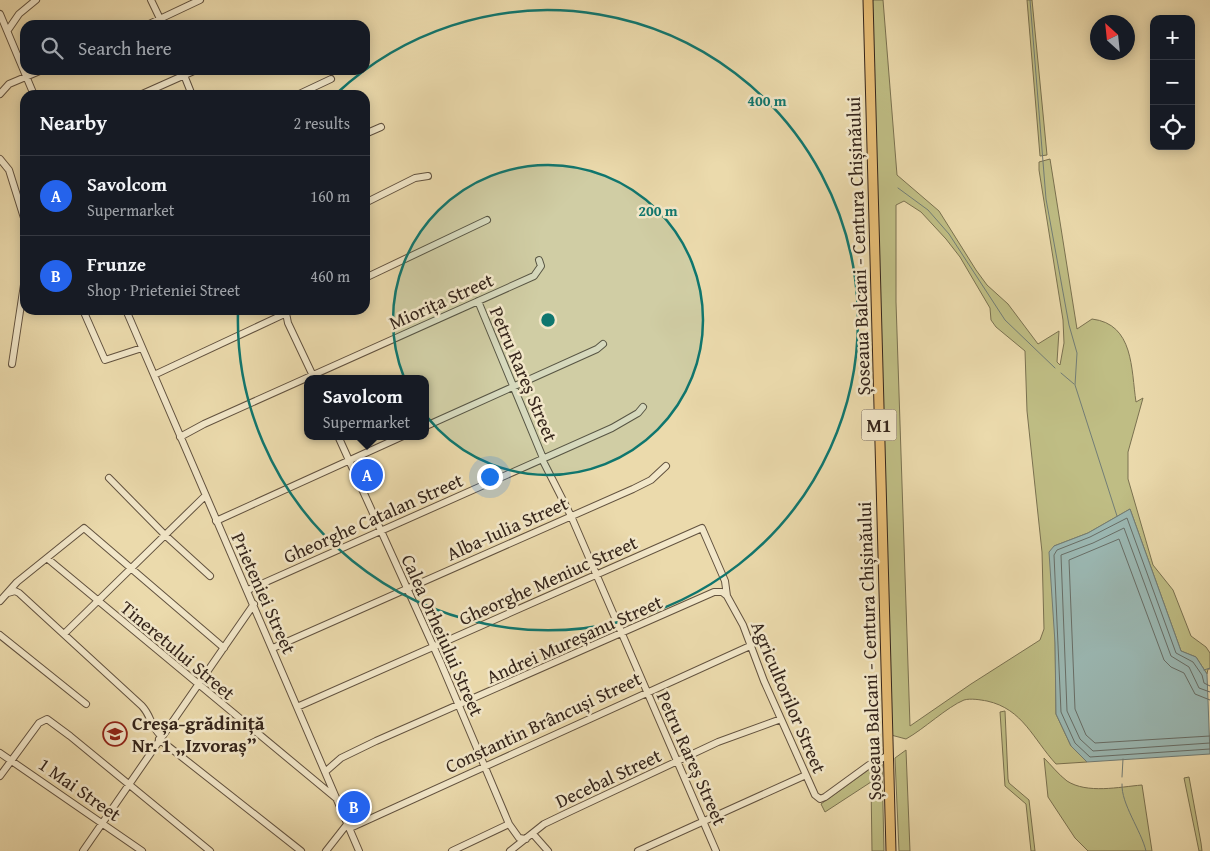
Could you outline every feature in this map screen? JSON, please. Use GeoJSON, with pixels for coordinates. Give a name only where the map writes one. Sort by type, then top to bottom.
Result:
{"type":"FeatureCollection","features":[{"type":"Feature","properties":{"kind":"highway","name":"Șoseaua Balcani - Centura Chișinăului"},"geometry":{"type":"LineString","coordinates":[[868,0],[891,851]]}},
{"type":"Feature","properties":{"kind":"street"},"geometry":{"type":"LineString","coordinates":[[8,30],[19,14],[36,0]]}},
{"type":"Feature","properties":{"kind":"street"},"geometry":{"type":"LineString","coordinates":[[151,0],[160,20]]}},
{"type":"Feature","properties":{"kind":"street"},"geometry":{"type":"LineString","coordinates":[[165,20],[200,0]]}},
{"type":"Feature","properties":{"kind":"street"},"geometry":{"type":"LineString","coordinates":[[0,14],[20,61]]}},
{"type":"Feature","properties":{"kind":"street"},"geometry":{"type":"LineString","coordinates":[[0,94],[9,84],[31,75]]}},
{"type":"Feature","properties":{"kind":"street"},"geometry":{"type":"LineString","coordinates":[[150,90],[179,75]]}},
{"type":"Feature","properties":{"kind":"street"},"geometry":{"type":"LineString","coordinates":[[184,75],[190,90]]}},
{"type":"Feature","properties":{"kind":"street"},"geometry":{"type":"LineString","coordinates":[[26,77],[32,90]]}},
{"type":"Feature","properties":{"kind":"street"},"geometry":{"type":"LineString","coordinates":[[308,90],[332,79]]}},
{"type":"Feature","properties":{"kind":"street"},"geometry":{"type":"LineString","coordinates":[[370,132],[381,127]]}},
{"type":"Feature","properties":{"kind":"street"},"geometry":{"type":"LineString","coordinates":[[0,159],[9,170],[20,205]]}},
{"type":"Feature","properties":{"kind":"street"},"geometry":{"type":"LineString","coordinates":[[370,201],[416,178],[428,176]]}},
{"type":"Feature","properties":{"kind":"street"},"geometry":{"type":"LineString","coordinates":[[370,276],[487,220]]}},
{"type":"Feature","properties":{"kind":"street","name":"Miorița Street"},"geometry":{"type":"LineString","coordinates":[[318,375],[534,276],[541,266],[539,260]]}},
{"type":"Feature","properties":{"kind":"street","name":"Petru Rareș Street"},"geometry":{"type":"LineString","coordinates":[[478,302],[542,458],[571,516],[620,635],[716,851]]}},
{"type":"Feature","properties":{"kind":"street"},"geometry":{"type":"LineString","coordinates":[[12,364],[20,311]]}},
{"type":"Feature","properties":{"kind":"street"},"geometry":{"type":"LineString","coordinates":[[85,315],[105,360],[142,348]]}},
{"type":"Feature","properties":{"kind":"street","name":"Prieteniei Street"},"geometry":{"type":"LineString","coordinates":[[128,315],[359,851]]}},
{"type":"Feature","properties":{"kind":"street"},"geometry":{"type":"LineString","coordinates":[[154,375],[280,315]]}},
{"type":"Feature","properties":{"kind":"street"},"geometry":{"type":"LineString","coordinates":[[288,315],[288,323],[313,375]]}},
{"type":"Feature","properties":{"kind":"street"},"geometry":{"type":"LineString","coordinates":[[429,425],[597,349],[603,344]]}},
{"type":"Feature","properties":{"kind":"street","name":"Miorița Street"},"geometry":{"type":"LineString","coordinates":[[180,437],[204,424],[304,381]]}},
{"type":"Feature","properties":{"kind":"street","name":"Gheorghe Catalan Street"},"geometry":{"type":"LineString","coordinates":[[248,590],[612,428],[638,413],[643,407]]}},
{"type":"Feature","properties":{"kind":"street","name":"Calea Orheiului Street"},"geometry":{"type":"LineString","coordinates":[[340,440],[433,647],[509,824],[519,838],[526,839]]}},
{"type":"Feature","properties":{"kind":"street"},"geometry":{"type":"LineString","coordinates":[[216,521],[394,440]]}},
{"type":"Feature","properties":{"kind":"street","name":"Alba-Iulia Street"},"geometry":{"type":"LineString","coordinates":[[273,648],[645,483],[666,466]]}},
{"type":"Feature","properties":{"kind":"street"},"geometry":{"type":"LineString","coordinates":[[109,478],[166,536],[210,576]]}},
{"type":"Feature","properties":{"kind":"street"},"geometry":{"type":"LineString","coordinates":[[64,633],[166,536],[205,496]]}},
{"type":"Feature","properties":{"kind":"street"},"geometry":{"type":"LineString","coordinates":[[0,601],[17,582],[48,559],[84,528],[224,648]]}},
{"type":"Feature","properties":{"kind":"street","name":"Agricultorilor Street"},"geometry":{"type":"LineString","coordinates":[[702,528],[725,582],[727,596],[815,795],[820,799],[825,798],[869,765],[889,755]]}},
{"type":"Feature","properties":{"kind":"street","name":"Gheorghe Meniuc Street"},"geometry":{"type":"LineString","coordinates":[[297,707],[702,528]]}},
{"type":"Feature","properties":{"kind":"street","name":"Tineretului Street"},"geometry":{"type":"LineString","coordinates":[[48,559],[97,602],[338,800]]}},
{"type":"Feature","properties":{"kind":"street"},"geometry":{"type":"LineString","coordinates":[[7,594],[14,591],[19,593],[142,706],[149,715],[151,726],[160,737],[301,851]]}},
{"type":"Feature","properties":{"kind":"street","name":"Andrei Mureșanu Street"},"geometry":{"type":"LineString","coordinates":[[325,772],[341,758],[718,591],[727,596]]}},
{"type":"Feature","properties":{"kind":"street"},"geometry":{"type":"LineString","coordinates":[[83,851],[160,737],[254,604]]}},
{"type":"Feature","properties":{"kind":"street"},"geometry":{"type":"LineString","coordinates":[[0,635],[86,704]]}},
{"type":"Feature","properties":{"kind":"street","name":"Constantin Brâncuși Street"},"geometry":{"type":"LineString","coordinates":[[349,825],[485,766],[750,646]]}},
{"type":"Feature","properties":{"kind":"street"},"geometry":{"type":"LineString","coordinates":[[0,776],[44,719],[70,736],[210,851]]}},
{"type":"Feature","properties":{"kind":"street","name":"Decebal Street"},"geometry":{"type":"LineString","coordinates":[[532,834],[544,824],[560,816],[718,742],[780,719]]}},
{"type":"Feature","properties":{"kind":"street","name":"1 Mai Street"},"geometry":{"type":"LineString","coordinates":[[0,753],[142,851]]}},
{"type":"Feature","properties":{"kind":"street"},"geometry":{"type":"LineString","coordinates":[[638,851],[806,775]]}},
{"type":"Feature","properties":{"kind":"street"},"geometry":{"type":"LineString","coordinates":[[452,851],[509,824]]}},
{"type":"Feature","properties":{"kind":"street"},"geometry":{"type":"LineString","coordinates":[[326,851],[349,825]]}},
{"type":"Feature","properties":{"kind":"street"},"geometry":{"type":"LineString","coordinates":[[510,851],[532,834],[548,851]]}},
{"type":"Feature","properties":{"kind":"shaded area"},"geometry":{"type":"Polygon","coordinates":[[[870,0],[883,0],[897,175],[939,211],[987,285],[1008,304],[1038,344],[1059,331],[1057,362],[1060,365],[1064,343],[1063,320],[1039,170],[1039,162],[1050,159],[1077,329],[1092,319],[1106,323],[1116,329],[1128,350],[1136,402],[1143,398],[1128,452],[1128,479],[1153,565],[1173,590],[1191,636],[1206,647],[1210,653],[1210,669],[1208,669],[1207,674],[1196,657],[1181,651],[1130,509],[1088,533],[1054,546],[1056,714],[1071,746],[1087,762],[1056,764],[1019,718],[999,705],[973,699],[957,703],[906,739],[891,735],[870,0]],[[904,201],[896,205],[896,302],[910,726],[1040,640],[1044,629],[1042,552],[1027,411],[1025,351],[996,327],[991,320],[990,308],[960,257],[921,212],[904,201]]]}},
{"type":"Feature","properties":{"kind":"shaded area"},"geometry":{"type":"Polygon","coordinates":[[[1027,0],[1032,0],[1047,155],[1040,156],[1027,0]]]}},
{"type":"Feature","properties":{"kind":"shaded area"},"geometry":{"type":"Polygon","coordinates":[[[1005,711],[1008,779],[1009,783],[1029,800],[1035,851],[1031,851],[1026,804],[1005,786],[1000,712],[1005,711]]]}},
{"type":"Feature","properties":{"kind":"shaded area"},"geometry":{"type":"Polygon","coordinates":[[[906,750],[910,851],[899,851],[895,758],[906,750]]]}},
{"type":"Feature","properties":{"kind":"shaded area"},"geometry":{"type":"Polygon","coordinates":[[[1044,758],[1064,779],[1075,785],[1103,789],[1142,785],[1152,851],[1088,851],[1075,838],[1048,797],[1044,758]]]}},
{"type":"Feature","properties":{"kind":"shaded area"},"geometry":{"type":"Polygon","coordinates":[[[882,764],[884,851],[872,851],[871,782],[825,812],[821,804],[871,768],[882,764]]]}},
{"type":"Feature","properties":{"kind":"shaded area"},"geometry":{"type":"Polygon","coordinates":[[[1189,777],[1202,851],[1199,851],[1184,778],[1189,777]]]}},
{"type":"Feature","properties":{"kind":"water"},"geometry":{"type":"Polygon","coordinates":[[[1130,509],[1181,651],[1196,657],[1207,674],[1210,754],[1087,762],[1071,746],[1056,714],[1055,643],[1049,552],[1054,546],[1088,533],[1130,509]]]}},
{"type":"Feature","properties":{"kind":"waterway"},"geometry":{"type":"LineString","coordinates":[[1030,0],[1046,199],[1069,325],[1077,353],[1075,385],[1117,516]]}},
{"type":"Feature","properties":{"kind":"waterway"},"geometry":{"type":"LineString","coordinates":[[898,188],[928,210],[949,234],[1005,320],[1055,368]]}},
{"type":"Feature","properties":{"kind":"waterway"},"geometry":{"type":"LineString","coordinates":[[1061,373],[1074,384]]}},
{"type":"Feature","properties":{"kind":"waterway"},"geometry":{"type":"LineString","coordinates":[[1204,670],[1210,668]]}},
{"type":"Feature","properties":{"kind":"waterway"},"geometry":{"type":"LineString","coordinates":[[1122,777],[1123,759]]}},
{"type":"Feature","properties":{"kind":"waterway"},"geometry":{"type":"LineString","coordinates":[[1122,784],[1125,800],[1146,851]]}},
{"type":"Feature","properties":{"kind":"place","name":"Savolcom"},"geometry":{"type":"Point","coordinates":[367,475]}},
{"type":"Feature","properties":{"kind":"place","name":"Creșa-grădiniță Nr. 1 „Izvoraș”"},"geometry":{"type":"Point","coordinates":[115,734]}},
{"type":"Feature","properties":{"kind":"place","name":"Frunze"},"geometry":{"type":"Point","coordinates":[354,807]}}]}
